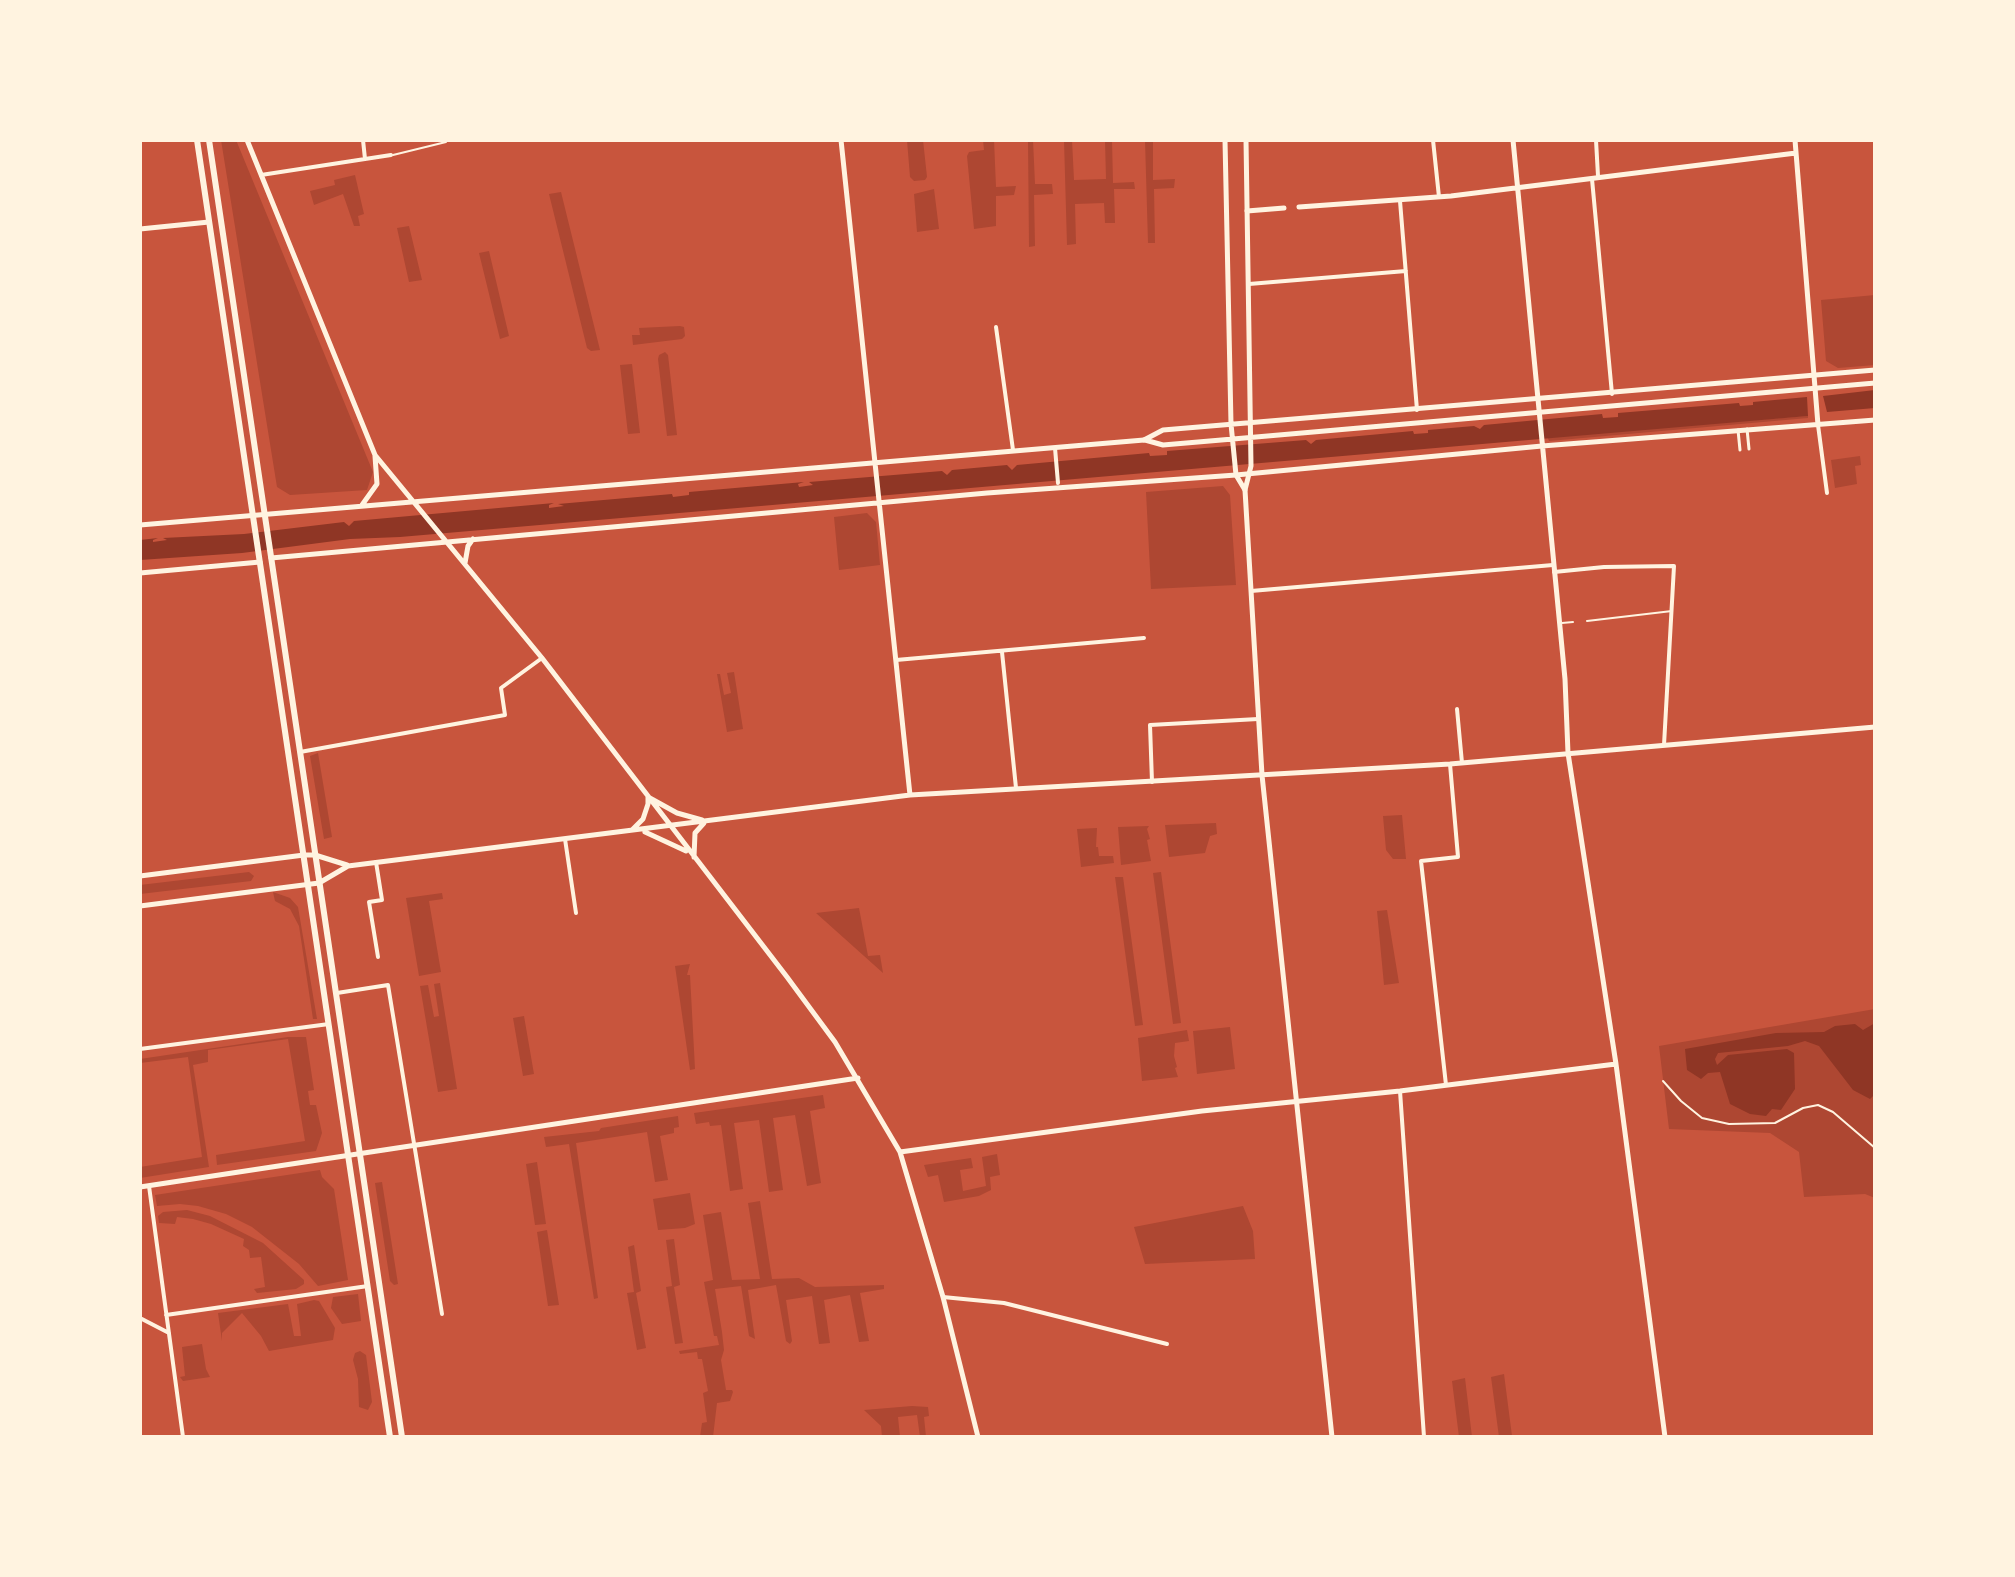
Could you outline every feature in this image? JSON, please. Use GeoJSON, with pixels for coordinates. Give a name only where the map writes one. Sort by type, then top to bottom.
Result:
{"type":"FeatureCollection","features":[{"type":"Feature","properties":{"kind":"main road"},"geometry":{"type":"LineString","coordinates":[[197,140],[390,1437]]}},
{"type":"Feature","properties":{"kind":"main road"},"geometry":{"type":"LineString","coordinates":[[209,140],[402,1437]]}},
{"type":"Feature","properties":{"kind":"street"},"geometry":{"type":"LineString","coordinates":[[247,140],[375,455],[542,658],[787,977],[835,1042],[900,1152],[943,1297],[978,1437]]}},
{"type":"Feature","properties":{"kind":"street"},"geometry":{"type":"LineString","coordinates":[[363,140],[365,159]]}},
{"type":"Feature","properties":{"kind":"street"},"geometry":{"type":"LineString","coordinates":[[841,140],[910,795]]}},
{"type":"Feature","properties":{"kind":"street"},"geometry":{"type":"LineString","coordinates":[[1225,140],[1231,424],[1235,471],[1245,490]]}},
{"type":"Feature","properties":{"kind":"street"},"geometry":{"type":"LineString","coordinates":[[1246,140],[1250,470],[1245,490],[1258,719],[1332,1437]]}},
{"type":"Feature","properties":{"kind":"street"},"geometry":{"type":"LineString","coordinates":[[1433,140],[1439,197]]}},
{"type":"Feature","properties":{"kind":"street"},"geometry":{"type":"LineString","coordinates":[[1513,140],[1565,679],[1568,753],[1616,1064],[1665,1437]]}},
{"type":"Feature","properties":{"kind":"street"},"geometry":{"type":"LineString","coordinates":[[1596,140],[1595,176],[1612,394]]}},
{"type":"Feature","properties":{"kind":"street"},"geometry":{"type":"LineString","coordinates":[[1795,140],[1813,376],[1827,493]]}},
{"type":"Feature","properties":{"kind":"street"},"geometry":{"type":"LineString","coordinates":[[1299,207],[1439,197],[1796,153]]}},
{"type":"Feature","properties":{"kind":"street"},"geometry":{"type":"LineString","coordinates":[[261,175],[391,155]]}},
{"type":"Feature","properties":{"kind":"street"},"geometry":{"type":"LineString","coordinates":[[1400,201],[1417,410]]}},
{"type":"Feature","properties":{"kind":"street"},"geometry":{"type":"LineString","coordinates":[[1247,211],[1284,208]]}},
{"type":"Feature","properties":{"kind":"street"},"geometry":{"type":"LineString","coordinates":[[140,229],[209,222]]}},
{"type":"Feature","properties":{"kind":"street"},"geometry":{"type":"LineString","coordinates":[[1248,283],[1406,271]]}},
{"type":"Feature","properties":{"kind":"street"},"geometry":{"type":"LineString","coordinates":[[996,327],[1013,450]]}},
{"type":"Feature","properties":{"kind":"street"},"geometry":{"type":"LineString","coordinates":[[1144,440],[1163,430],[1875,370]]}},
{"type":"Feature","properties":{"kind":"street"},"geometry":{"type":"LineString","coordinates":[[140,525],[1055,446],[1144,440],[1163,445],[1249,441],[1815,392],[1875,383]]}},
{"type":"Feature","properties":{"kind":"street"},"geometry":{"type":"LineString","coordinates":[[270,554],[447,542],[880,501],[1875,420]]}},
{"type":"Feature","properties":{"kind":"street"},"geometry":{"type":"LineString","coordinates":[[1747,429],[1749,449]]}},
{"type":"Feature","properties":{"kind":"street"},"geometry":{"type":"LineString","coordinates":[[1738,430],[1740,450]]}},
{"type":"Feature","properties":{"kind":"street"},"geometry":{"type":"LineString","coordinates":[[1055,446],[1058,483]]}},
{"type":"Feature","properties":{"kind":"street"},"geometry":{"type":"LineString","coordinates":[[361,507],[377,484],[375,455]]}},
{"type":"Feature","properties":{"kind":"street"},"geometry":{"type":"LineString","coordinates":[[465,564],[468,546],[473,539]]}},
{"type":"Feature","properties":{"kind":"street"},"geometry":{"type":"LineString","coordinates":[[140,573],[260,562]]}},
{"type":"Feature","properties":{"kind":"street"},"geometry":{"type":"LineString","coordinates":[[1251,591],[1553,568],[1674,566],[1664,745]]}},
{"type":"Feature","properties":{"kind":"street"},"geometry":{"type":"LineString","coordinates":[[895,660],[1144,638]]}},
{"type":"Feature","properties":{"kind":"street"},"geometry":{"type":"LineString","coordinates":[[1002,652],[1016,789]]}},
{"type":"Feature","properties":{"kind":"street"},"geometry":{"type":"LineString","coordinates":[[300,752],[505,715],[501,688],[542,658]]}},
{"type":"Feature","properties":{"kind":"street"},"geometry":{"type":"LineString","coordinates":[[1457,709],[1462,763]]}},
{"type":"Feature","properties":{"kind":"street"},"geometry":{"type":"LineString","coordinates":[[1152,782],[1150,725],[1258,719]]}},
{"type":"Feature","properties":{"kind":"street"},"geometry":{"type":"LineString","coordinates":[[140,906],[319,883],[348,866],[910,795],[1450,764],[1875,727]]}},
{"type":"Feature","properties":{"kind":"street"},"geometry":{"type":"LineString","coordinates":[[1446,1085],[1421,861],[1458,857],[1450,764]]}},
{"type":"Feature","properties":{"kind":"street"},"geometry":{"type":"LineString","coordinates":[[648,797],[677,813],[706,821]]}},
{"type":"Feature","properties":{"kind":"street"},"geometry":{"type":"LineString","coordinates":[[631,830],[643,819],[648,797]]}},
{"type":"Feature","properties":{"kind":"street"},"geometry":{"type":"LineString","coordinates":[[692,856],[695,833],[706,821]]}},
{"type":"Feature","properties":{"kind":"street"},"geometry":{"type":"LineString","coordinates":[[640,830],[662,838],[692,856]]}},
{"type":"Feature","properties":{"kind":"street"},"geometry":{"type":"LineString","coordinates":[[565,839],[576,913]]}},
{"type":"Feature","properties":{"kind":"street"},"geometry":{"type":"LineString","coordinates":[[140,876],[304,855],[315,855],[348,866]]}},
{"type":"Feature","properties":{"kind":"street"},"geometry":{"type":"LineString","coordinates":[[376,862],[382,900],[369,902],[378,957]]}},
{"type":"Feature","properties":{"kind":"street"},"geometry":{"type":"LineString","coordinates":[[336,993],[388,985],[442,1314]]}},
{"type":"Feature","properties":{"kind":"street"},"geometry":{"type":"LineString","coordinates":[[140,1049],[329,1024]]}},
{"type":"Feature","properties":{"kind":"street"},"geometry":{"type":"LineString","coordinates":[[900,1152],[1296,1100],[1400,1091],[1616,1064]]}},
{"type":"Feature","properties":{"kind":"street"},"geometry":{"type":"LineString","coordinates":[[140,1187],[858,1078]]}},
{"type":"Feature","properties":{"kind":"street"},"geometry":{"type":"LineString","coordinates":[[1400,1091],[1424,1437]]}},
{"type":"Feature","properties":{"kind":"street"},"geometry":{"type":"LineString","coordinates":[[149,1186],[183,1437]]}},
{"type":"Feature","properties":{"kind":"street"},"geometry":{"type":"LineString","coordinates":[[166,1315],[368,1286]]}},
{"type":"Feature","properties":{"kind":"street"},"geometry":{"type":"LineString","coordinates":[[943,1297],[1004,1303],[1167,1344]]}},
{"type":"Feature","properties":{"kind":"street"},"geometry":{"type":"LineString","coordinates":[[140,1318],[169,1333]]}},
{"type":"Feature","properties":{"kind":"lane"},"geometry":{"type":"LineString","coordinates":[[391,155],[446,142]]}},
{"type":"Feature","properties":{"kind":"lane"},"geometry":{"type":"LineString","coordinates":[[1587,621],[1673,611]]}},
{"type":"Feature","properties":{"kind":"lane"},"geometry":{"type":"LineString","coordinates":[[1559,624],[1573,622]]}},
{"type":"Feature","properties":{"kind":"lane"},"geometry":{"type":"LineString","coordinates":[[1663,1081],[1702,1118],[1729,1124],[1775,1123],[1803,1108],[1818,1105],[1833,1112],[1875,1148]]}},
{"type":"Feature","properties":{"kind":"shaded area"},"geometry":{"type":"Polygon","coordinates":[[[221,140],[236,140],[373,472],[367,490],[290,495],[277,487],[221,140]]]}},
{"type":"Feature","properties":{"kind":"shaded area"},"geometry":{"type":"Polygon","coordinates":[[[907,140],[923,140],[925,180],[914,181],[910,177],[907,140]]]}},
{"type":"Feature","properties":{"kind":"shaded area"},"geometry":{"type":"Polygon","coordinates":[[[983,140],[994,140],[996,187],[1016,186],[1014,195],[996,196],[996,226],[974,229],[967,156],[969,152],[984,150],[983,140]]]}},
{"type":"Feature","properties":{"kind":"shaded area"},"geometry":{"type":"Polygon","coordinates":[[[1028,140],[1033,140],[1035,184],[1052,184],[1053,194],[1034,195],[1035,246],[1029,247],[1028,140]]]}},
{"type":"Feature","properties":{"kind":"shaded area"},"geometry":{"type":"Polygon","coordinates":[[[1064,140],[1072,140],[1074,180],[1106,179],[1105,140],[1112,140],[1113,183],[1134,182],[1135,189],[1114,189],[1115,223],[1105,223],[1104,203],[1075,204],[1076,244],[1067,245],[1064,140]]]}},
{"type":"Feature","properties":{"kind":"shaded area"},"geometry":{"type":"Polygon","coordinates":[[[1145,140],[1153,140],[1153,180],[1175,179],[1174,188],[1154,189],[1155,243],[1148,243],[1145,140]]]}},
{"type":"Feature","properties":{"kind":"shaded area"},"geometry":{"type":"Polygon","coordinates":[[[355,175],[364,214],[358,216],[360,226],[354,226],[343,194],[314,205],[310,191],[335,185],[334,180],[355,175]]]}},
{"type":"Feature","properties":{"kind":"shaded area"},"geometry":{"type":"Polygon","coordinates":[[[934,189],[939,229],[917,232],[914,194],[934,189]]]}},
{"type":"Feature","properties":{"kind":"shaded area"},"geometry":{"type":"Polygon","coordinates":[[[561,192],[600,350],[587,348],[549,194],[561,192]]]}},
{"type":"Feature","properties":{"kind":"shaded area"},"geometry":{"type":"Polygon","coordinates":[[[409,226],[422,280],[409,282],[397,228],[409,226]]]}},
{"type":"Feature","properties":{"kind":"shaded area"},"geometry":{"type":"Polygon","coordinates":[[[489,251],[509,336],[500,339],[479,253],[489,251]]]}},
{"type":"Feature","properties":{"kind":"shaded area"},"geometry":{"type":"Polygon","coordinates":[[[1875,295],[1875,365],[1838,368],[1826,361],[1821,300],[1875,295]]]}},
{"type":"Feature","properties":{"kind":"shaded area"},"geometry":{"type":"Polygon","coordinates":[[[684,327],[685,336],[682,339],[633,345],[632,335],[640,335],[639,328],[684,327]]]}},
{"type":"Feature","properties":{"kind":"shaded area"},"geometry":{"type":"Polygon","coordinates":[[[665,352],[668,355],[677,435],[667,436],[658,359],[665,352]]]}},
{"type":"Feature","properties":{"kind":"shaded area"},"geometry":{"type":"Polygon","coordinates":[[[632,364],[640,433],[628,434],[620,365],[632,364]]]}},
{"type":"Feature","properties":{"kind":"shaded area"},"geometry":{"type":"Polygon","coordinates":[[[1875,390],[1875,408],[1827,412],[1823,396],[1875,390]]]}},
{"type":"Feature","properties":{"kind":"shaded area"},"geometry":{"type":"Polygon","coordinates":[[[1807,397],[1808,416],[350,539],[242,553],[140,560],[140,540],[158,538],[153,542],[167,540],[163,538],[244,534],[344,522],[349,526],[354,521],[554,503],[549,508],[564,506],[558,504],[672,494],[673,497],[689,495],[689,492],[804,482],[798,484],[799,487],[813,485],[809,482],[942,471],[947,475],[952,470],[1007,465],[1012,470],[1017,465],[1149,453],[1150,456],[1167,455],[1167,451],[1306,440],[1311,444],[1316,440],[1413,431],[1414,434],[1428,433],[1428,430],[1474,426],[1480,429],[1484,425],[1602,414],[1603,418],[1618,417],[1618,413],[1739,403],[1740,406],[1753,405],[1753,402],[1807,397]]]}},
{"type":"Feature","properties":{"kind":"shaded area"},"geometry":{"type":"Polygon","coordinates":[[[1808,416],[1549,441],[1547,436],[1808,416]]]}},
{"type":"Feature","properties":{"kind":"shaded area"},"geometry":{"type":"Polygon","coordinates":[[[1860,456],[1861,465],[1855,466],[1857,484],[1835,488],[1831,460],[1860,456]]]}},
{"type":"Feature","properties":{"kind":"shaded area"},"geometry":{"type":"Polygon","coordinates":[[[1223,486],[1230,495],[1236,585],[1151,589],[1146,492],[1223,486]]]}},
{"type":"Feature","properties":{"kind":"shaded area"},"geometry":{"type":"Polygon","coordinates":[[[867,513],[876,522],[880,565],[839,570],[834,517],[867,513]]]}},
{"type":"Feature","properties":{"kind":"shaded area"},"geometry":{"type":"Polygon","coordinates":[[[734,672],[743,729],[727,732],[717,674],[720,674],[724,695],[731,693],[727,673],[734,672]]]}},
{"type":"Feature","properties":{"kind":"shaded area"},"geometry":{"type":"Polygon","coordinates":[[[318,753],[332,837],[324,839],[310,756],[318,753]]]}},
{"type":"Feature","properties":{"kind":"shaded area"},"geometry":{"type":"Polygon","coordinates":[[[1402,815],[1406,859],[1393,859],[1386,850],[1383,816],[1402,815]]]}},
{"type":"Feature","properties":{"kind":"shaded area"},"geometry":{"type":"Polygon","coordinates":[[[1216,823],[1217,834],[1210,836],[1205,853],[1169,857],[1165,825],[1216,823]]]}},
{"type":"Feature","properties":{"kind":"shaded area"},"geometry":{"type":"Polygon","coordinates":[[[1149,826],[1150,839],[1147,840],[1151,861],[1121,865],[1118,827],[1149,826]]]}},
{"type":"Feature","properties":{"kind":"shaded area"},"geometry":{"type":"Polygon","coordinates":[[[1097,828],[1099,856],[1113,856],[1114,863],[1081,867],[1077,829],[1097,828]]]}},
{"type":"Feature","properties":{"kind":"shaded area"},"geometry":{"type":"Polygon","coordinates":[[[249,872],[254,876],[251,881],[140,894],[140,885],[249,872]]]}},
{"type":"Feature","properties":{"kind":"shaded area"},"geometry":{"type":"Polygon","coordinates":[[[1161,872],[1181,1023],[1173,1024],[1153,873],[1161,872]]]}},
{"type":"Feature","properties":{"kind":"shaded area"},"geometry":{"type":"Polygon","coordinates":[[[1115,877],[1123,877],[1143,1025],[1135,1026],[1115,877]]]}},
{"type":"Feature","properties":{"kind":"shaded area"},"geometry":{"type":"Polygon","coordinates":[[[273,892],[290,898],[298,907],[317,1019],[313,1019],[299,926],[290,909],[275,901],[273,892]]]}},
{"type":"Feature","properties":{"kind":"shaded area"},"geometry":{"type":"Polygon","coordinates":[[[442,893],[443,899],[429,901],[441,972],[419,976],[406,898],[442,893]]]}},
{"type":"Feature","properties":{"kind":"shaded area"},"geometry":{"type":"Polygon","coordinates":[[[859,908],[868,956],[880,955],[883,973],[816,913],[859,908]]]}},
{"type":"Feature","properties":{"kind":"shaded area"},"geometry":{"type":"Polygon","coordinates":[[[1387,910],[1399,983],[1384,985],[1377,911],[1387,910]]]}},
{"type":"Feature","properties":{"kind":"shaded area"},"geometry":{"type":"Polygon","coordinates":[[[690,964],[687,975],[690,975],[695,1069],[690,1070],[675,966],[690,964]]]}},
{"type":"Feature","properties":{"kind":"shaded area"},"geometry":{"type":"Polygon","coordinates":[[[440,983],[457,1089],[438,1092],[420,986],[428,985],[434,1017],[439,1016],[434,984],[440,983]]]}},
{"type":"Feature","properties":{"kind":"shaded area"},"geometry":{"type":"Polygon","coordinates":[[[1875,1009],[1875,1198],[1865,1194],[1804,1197],[1799,1152],[1770,1133],[1669,1129],[1659,1046],[1875,1009]]]}},
{"type":"Feature","properties":{"kind":"shaded area"},"geometry":{"type":"Polygon","coordinates":[[[524,1016],[534,1074],[523,1076],[513,1018],[524,1016]]]}},
{"type":"Feature","properties":{"kind":"shaded area"},"geometry":{"type":"Polygon","coordinates":[[[1875,1023],[1875,1094],[1870,1099],[1853,1090],[1819,1046],[1805,1041],[1788,1046],[1718,1053],[1715,1059],[1717,1065],[1728,1055],[1787,1049],[1794,1053],[1795,1089],[1781,1110],[1772,1109],[1766,1116],[1750,1114],[1730,1104],[1720,1072],[1708,1073],[1701,1079],[1687,1070],[1685,1049],[1776,1033],[1824,1032],[1835,1026],[1855,1024],[1863,1030],[1875,1023]]]}},
{"type":"Feature","properties":{"kind":"shaded area"},"geometry":{"type":"Polygon","coordinates":[[[1230,1027],[1235,1069],[1197,1074],[1193,1031],[1230,1027]]]}},
{"type":"Feature","properties":{"kind":"shaded area"},"geometry":{"type":"Polygon","coordinates":[[[1187,1030],[1189,1041],[1175,1043],[1178,1077],[1142,1081],[1138,1038],[1187,1030]]]}},
{"type":"Feature","properties":{"kind":"shaded area"},"geometry":{"type":"Polygon","coordinates":[[[288,1037],[306,1037],[314,1090],[308,1091],[310,1105],[316,1105],[322,1133],[316,1151],[217,1165],[216,1155],[305,1141],[288,1039],[208,1050],[208,1062],[193,1065],[209,1167],[140,1178],[140,1167],[202,1157],[188,1057],[140,1063],[140,1059],[288,1037]]]}},
{"type":"Feature","properties":{"kind":"shaded area"},"geometry":{"type":"Polygon","coordinates":[[[823,1095],[825,1108],[810,1111],[821,1183],[807,1186],[795,1115],[773,1118],[783,1190],[769,1192],[759,1120],[734,1123],[743,1189],[730,1191],[721,1125],[710,1126],[709,1122],[696,1124],[694,1113],[823,1095]]]}},
{"type":"Feature","properties":{"kind":"shaded area"},"geometry":{"type":"Polygon","coordinates":[[[678,1116],[679,1127],[674,1128],[674,1133],[660,1136],[668,1180],[655,1182],[647,1132],[576,1143],[598,1298],[594,1299],[569,1144],[546,1147],[544,1137],[599,1131],[601,1128],[678,1116]]]}},
{"type":"Feature","properties":{"kind":"shaded area"},"geometry":{"type":"Polygon","coordinates":[[[997,1154],[1000,1175],[990,1177],[991,1190],[979,1196],[944,1202],[938,1175],[928,1177],[924,1165],[971,1158],[973,1168],[960,1170],[963,1191],[986,1186],[982,1157],[997,1154]]]}},
{"type":"Feature","properties":{"kind":"shaded area"},"geometry":{"type":"Polygon","coordinates":[[[537,1162],[546,1224],[535,1225],[526,1164],[537,1162]]]}},
{"type":"Feature","properties":{"kind":"shaded area"},"geometry":{"type":"Polygon","coordinates":[[[320,1170],[322,1177],[334,1189],[348,1280],[318,1286],[299,1264],[252,1227],[226,1214],[198,1206],[157,1206],[155,1195],[320,1170]]]}},
{"type":"Feature","properties":{"kind":"shaded area"},"geometry":{"type":"Polygon","coordinates":[[[382,1182],[398,1284],[394,1285],[390,1281],[375,1183],[382,1182]]]}},
{"type":"Feature","properties":{"kind":"shaded area"},"geometry":{"type":"Polygon","coordinates":[[[690,1193],[695,1224],[658,1230],[653,1199],[690,1193]]]}},
{"type":"Feature","properties":{"kind":"shaded area"},"geometry":{"type":"Polygon","coordinates":[[[760,1201],[772,1279],[799,1278],[815,1287],[884,1285],[884,1289],[860,1293],[869,1341],[859,1342],[850,1295],[824,1300],[830,1343],[819,1344],[812,1296],[786,1300],[790,1344],[786,1341],[776,1285],[748,1290],[755,1339],[749,1336],[741,1286],[715,1289],[726,1390],[733,1392],[730,1401],[717,1403],[713,1437],[700,1437],[702,1423],[707,1422],[703,1393],[708,1391],[702,1359],[698,1359],[697,1352],[680,1354],[679,1351],[719,1345],[717,1336],[714,1336],[704,1282],[713,1280],[703,1215],[721,1212],[732,1280],[760,1279],[748,1203],[760,1201]]]}},
{"type":"Feature","properties":{"kind":"shaded area"},"geometry":{"type":"Polygon","coordinates":[[[1243,1206],[1253,1231],[1255,1259],[1145,1264],[1134,1227],[1243,1206]]]}},
{"type":"Feature","properties":{"kind":"shaded area"},"geometry":{"type":"Polygon","coordinates":[[[187,1210],[210,1216],[263,1243],[304,1280],[304,1284],[296,1289],[257,1293],[254,1289],[265,1287],[261,1257],[250,1258],[249,1250],[243,1246],[244,1239],[193,1219],[177,1217],[175,1224],[159,1223],[158,1216],[163,1212],[187,1210]]]}},
{"type":"Feature","properties":{"kind":"shaded area"},"geometry":{"type":"Polygon","coordinates":[[[547,1230],[559,1305],[548,1306],[537,1232],[547,1230]]]}},
{"type":"Feature","properties":{"kind":"shaded area"},"geometry":{"type":"Polygon","coordinates":[[[674,1239],[680,1285],[674,1287],[683,1343],[675,1344],[666,1287],[672,1286],[666,1240],[674,1239]]]}},
{"type":"Feature","properties":{"kind":"shaded area"},"geometry":{"type":"Polygon","coordinates":[[[634,1245],[641,1291],[636,1293],[646,1348],[637,1350],[627,1293],[634,1292],[628,1247],[634,1245]]]}},
{"type":"Feature","properties":{"kind":"shaded area"},"geometry":{"type":"Polygon","coordinates":[[[358,1294],[361,1321],[342,1324],[331,1308],[333,1297],[358,1294]]]}},
{"type":"Feature","properties":{"kind":"shaded area"},"geometry":{"type":"Polygon","coordinates":[[[319,1301],[335,1328],[333,1340],[269,1351],[242,1313],[222,1333],[222,1341],[218,1313],[288,1304],[294,1336],[301,1336],[297,1304],[319,1301]]]}},
{"type":"Feature","properties":{"kind":"shaded area"},"geometry":{"type":"Polygon","coordinates":[[[202,1344],[210,1377],[183,1381],[180,1377],[185,1376],[182,1347],[202,1344]]]}},
{"type":"Feature","properties":{"kind":"shaded area"},"geometry":{"type":"Polygon","coordinates":[[[360,1351],[366,1355],[372,1402],[368,1410],[359,1407],[358,1379],[353,1360],[355,1353],[360,1351]]]}},
{"type":"Feature","properties":{"kind":"shaded area"},"geometry":{"type":"Polygon","coordinates":[[[1504,1374],[1512,1436],[1499,1437],[1491,1377],[1504,1374]]]}},
{"type":"Feature","properties":{"kind":"shaded area"},"geometry":{"type":"Polygon","coordinates":[[[1465,1378],[1472,1437],[1459,1437],[1452,1381],[1465,1378]]]}},
{"type":"Feature","properties":{"kind":"shaded area"},"geometry":{"type":"Polygon","coordinates":[[[928,1407],[929,1416],[924,1417],[926,1437],[920,1437],[917,1415],[898,1417],[900,1437],[882,1437],[881,1426],[864,1410],[928,1407]]]}}]}
